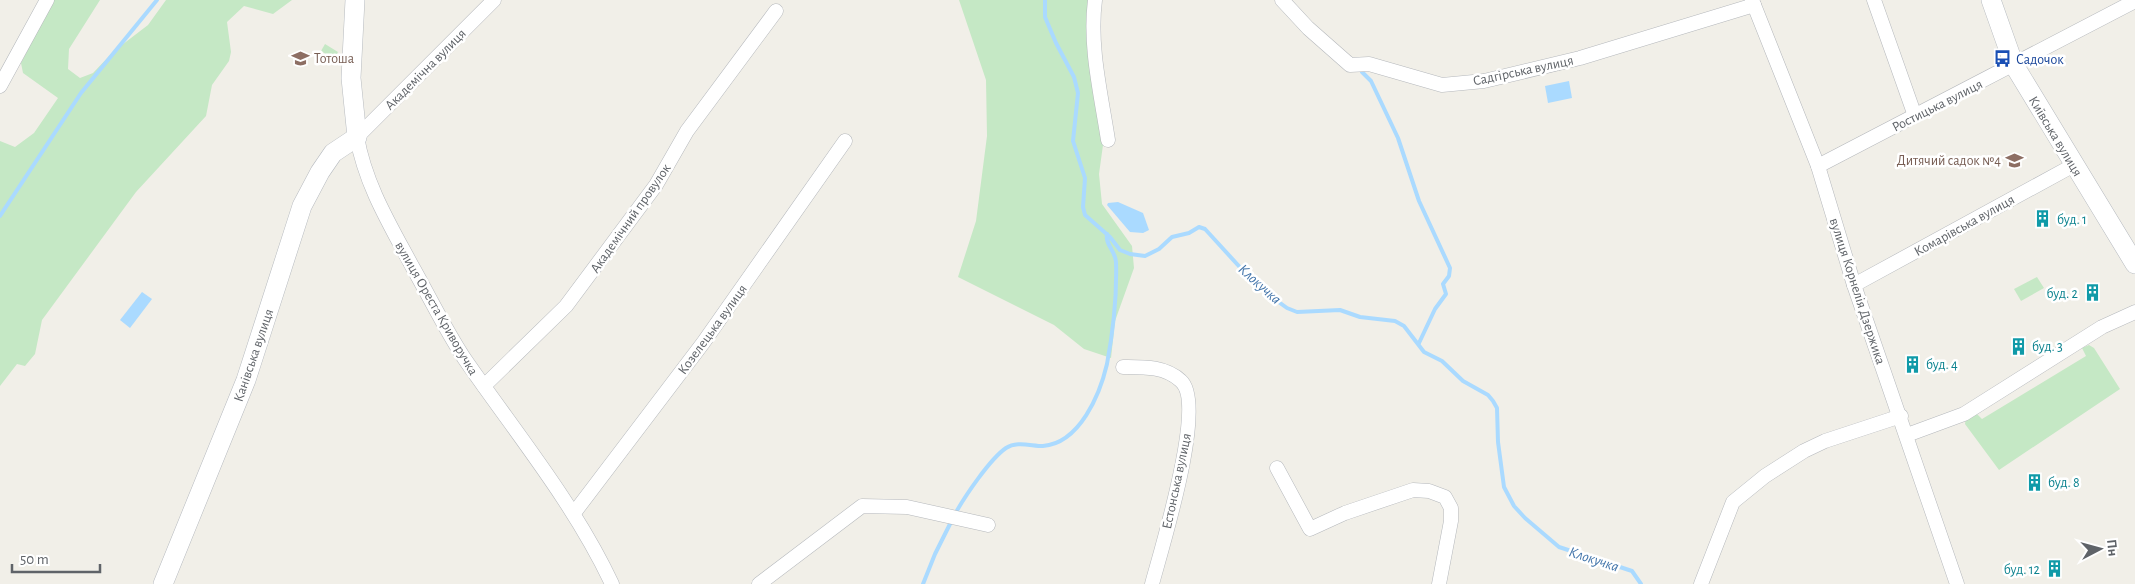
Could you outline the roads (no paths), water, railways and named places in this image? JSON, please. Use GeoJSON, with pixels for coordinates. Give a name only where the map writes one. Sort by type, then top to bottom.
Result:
{"type":"FeatureCollection","features":[{"type":"Feature","properties":{"kind":"street"},"geometry":{"type":"LineString","coordinates":[[0,86],[47,0]]}},
{"type":"Feature","properties":{"kind":"street","name":"вулиця Ореста Криворучка"},"geometry":{"type":"LineString","coordinates":[[355,0],[351,78],[357,137],[366,176],[395,234],[463,356],[574,513],[612,584]]}},
{"type":"Feature","properties":{"kind":"street","name":"Академічна вулиця"},"geometry":{"type":"LineString","coordinates":[[357,137],[494,0]]}},
{"type":"Feature","properties":{"kind":"street"},"geometry":{"type":"LineString","coordinates":[[1095,0],[1092,22],[1095,56],[1108,140]]}},
{"type":"Feature","properties":{"kind":"street","name":"Садгірська вулиця"},"geometry":{"type":"LineString","coordinates":[[1282,0],[1308,28],[1350,65],[1369,64],[1442,85],[1484,81],[1580,58],[1753,3]]}},
{"type":"Feature","properties":{"kind":"street"},"geometry":{"type":"LineString","coordinates":[[1874,0],[1915,116]]}},
{"type":"Feature","properties":{"kind":"street","name":"Київська вулиця"},"geometry":{"type":"LineString","coordinates":[[1991,0],[2014,65],[2135,264]]}},
{"type":"Feature","properties":{"kind":"street","name":"Ростицька вулиця"},"geometry":{"type":"LineString","coordinates":[[1818,166],[2135,1]]}},
{"type":"Feature","properties":{"kind":"street","name":"вулиця Корнелія Дзержика"},"geometry":{"type":"LineString","coordinates":[[1753,3],[1818,166],[1854,285],[1957,584]]}},
{"type":"Feature","properties":{"kind":"street","name":"Академічний провулок"},"geometry":{"type":"LineString","coordinates":[[484,386],[566,306],[656,186],[687,131],[776,11]]}},
{"type":"Feature","properties":{"kind":"street","name":"Канівська вулиця"},"geometry":{"type":"LineString","coordinates":[[163,584],[246,380],[302,206],[320,172],[333,153],[357,137]]}},
{"type":"Feature","properties":{"kind":"street","name":"Козелецька вулиця"},"geometry":{"type":"LineString","coordinates":[[574,513],[703,343],[845,141]]}},
{"type":"Feature","properties":{"kind":"street","name":"Комарівська вулиця"},"geometry":{"type":"LineString","coordinates":[[1854,285],[2074,165]]}},
{"type":"Feature","properties":{"kind":"street"},"geometry":{"type":"LineString","coordinates":[[1907,435],[1964,414],[2102,327],[2135,312]]}},
{"type":"Feature","properties":{"kind":"street","name":"Естонська вулиця"},"geometry":{"type":"LineString","coordinates":[[1123,367],[1164,370],[1182,381],[1188,390],[1190,402],[1184,460],[1152,584]]}},
{"type":"Feature","properties":{"kind":"street"},"geometry":{"type":"LineString","coordinates":[[1701,584],[1733,502],[1786,461],[1804,451],[1825,441],[1900,416]]}},
{"type":"Feature","properties":{"kind":"street"},"geometry":{"type":"LineString","coordinates":[[1277,468],[1310,530],[1345,513],[1413,490],[1429,491],[1445,497],[1451,508],[1451,521],[1439,584]]}},
{"type":"Feature","properties":{"kind":"street"},"geometry":{"type":"LineString","coordinates":[[759,584],[862,506],[907,507],[988,524]]}},
{"type":"Feature","properties":{"kind":"water"},"geometry":{"type":"Polygon","coordinates":[[[1569,81],[1572,98],[1548,103],[1545,86],[1569,81]]]}},
{"type":"Feature","properties":{"kind":"water"},"geometry":{"type":"Polygon","coordinates":[[[1118,202],[1143,213],[1149,230],[1143,233],[1130,232],[1107,205],[1108,203],[1118,202]]]}},
{"type":"Feature","properties":{"kind":"water"},"geometry":{"type":"Polygon","coordinates":[[[142,292],[152,299],[130,328],[120,320],[142,292]]]}},
{"type":"Feature","properties":{"kind":"waterway"},"geometry":{"type":"LineString","coordinates":[[0,216],[81,93],[157,0]]}},
{"type":"Feature","properties":{"kind":"waterway","name":"Клокучка"},"geometry":{"type":"LineString","coordinates":[[1045,0],[1045,17],[1074,77],[1078,93],[1073,141],[1085,178],[1083,207],[1085,215],[1110,237],[1120,250],[1130,254],[1145,256],[1159,249],[1172,237],[1189,233],[1199,227],[1205,229],[1258,287],[1287,308],[1297,312],[1340,310],[1360,317],[1395,321],[1404,326],[1424,352],[1442,361],[1463,381],[1488,395],[1493,401],[1497,408],[1498,442],[1504,487],[1514,506],[1525,518],[1559,547],[1632,571],[1641,584]]}},
{"type":"Feature","properties":{"kind":"waterway"},"geometry":{"type":"LineString","coordinates":[[1362,72],[1371,81],[1398,138],[1419,201],[1450,268],[1449,276],[1443,284],[1446,294],[1435,309],[1419,343]]}},
{"type":"Feature","properties":{"kind":"waterway"},"geometry":{"type":"LineString","coordinates":[[955,514],[985,469],[1006,448],[1024,444],[1043,446],[1056,443],[1078,427],[1086,415],[1104,376],[1111,339],[1116,287],[1116,258],[1108,242],[1107,234]]}},
{"type":"Feature","properties":{"kind":"waterway"},"geometry":{"type":"LineString","coordinates":[[923,584],[952,520]]}},
{"type":"Feature","properties":{"kind":"place","name":"Тотоша"},"geometry":{"type":"Point","coordinates":[300,58]}},
{"type":"Feature","properties":{"kind":"place","name":"Садочок"},"geometry":{"type":"Point","coordinates":[2002,59]}},
{"type":"Feature","properties":{"kind":"place","name":"Дитячий садок №4"},"geometry":{"type":"Point","coordinates":[2015,160]}},
{"type":"Feature","properties":{"kind":"place","name":"буд. 1"},"geometry":{"type":"Point","coordinates":[2043,219]}},
{"type":"Feature","properties":{"kind":"place","name":"буд. 2"},"geometry":{"type":"Point","coordinates":[2092,293]}},
{"type":"Feature","properties":{"kind":"place","name":"буд. 3"},"geometry":{"type":"Point","coordinates":[2018,346]}},
{"type":"Feature","properties":{"kind":"place","name":"буд. 4"},"geometry":{"type":"Point","coordinates":[1912,364]}},
{"type":"Feature","properties":{"kind":"place","name":"буд. 8"},"geometry":{"type":"Point","coordinates":[2034,482]}},
{"type":"Feature","properties":{"kind":"place","name":"буд. 12"},"geometry":{"type":"Point","coordinates":[2054,569]}}]}
